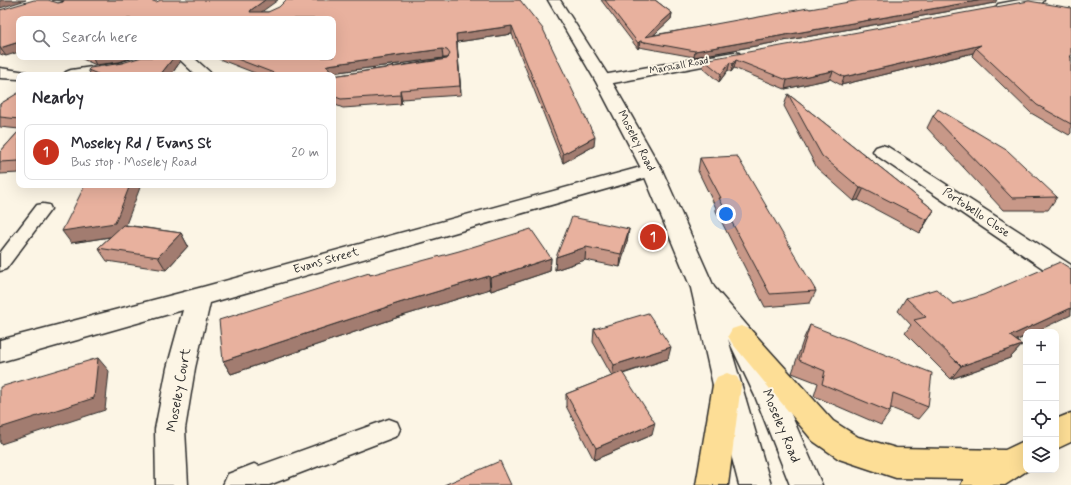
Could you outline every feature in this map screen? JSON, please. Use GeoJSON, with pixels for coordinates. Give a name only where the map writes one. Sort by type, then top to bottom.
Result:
{"type":"FeatureCollection","features":[{"type":"Feature","properties":{"kind":"highway"},"geometry":{"type":"LineString","coordinates":[[741,336],[823,431],[850,449],[896,463],[1017,460]]}},
{"type":"Feature","properties":{"kind":"highway"},"geometry":{"type":"LineString","coordinates":[[712,485],[727,386]]}},
{"type":"Feature","properties":{"kind":"highway"},"geometry":{"type":"LineString","coordinates":[[1059,433],[1071,426]]}},
{"type":"Feature","properties":{"kind":"highway"},"geometry":{"type":"LineString","coordinates":[[977,485],[1017,460]]}},
{"type":"Feature","properties":{"kind":"street","name":"Moseley Road"},"geometry":{"type":"LineString","coordinates":[[554,0],[603,80],[652,170],[703,288],[727,386],[755,485]]}},
{"type":"Feature","properties":{"kind":"street"},"geometry":{"type":"LineString","coordinates":[[992,9],[1038,0]]}},
{"type":"Feature","properties":{"kind":"street","name":"Marshall Road"},"geometry":{"type":"LineString","coordinates":[[603,80],[751,53]]}},
{"type":"Feature","properties":{"kind":"street"},"geometry":{"type":"LineString","coordinates":[[89,72],[120,67],[144,60]]}},
{"type":"Feature","properties":{"kind":"street"},"geometry":{"type":"LineString","coordinates":[[188,60],[202,72]]}},
{"type":"Feature","properties":{"kind":"street"},"geometry":{"type":"LineString","coordinates":[[0,73],[16,75]]}},
{"type":"Feature","properties":{"kind":"street","name":"Portobello Close"},"geometry":{"type":"LineString","coordinates":[[882,150],[1071,276]]}},
{"type":"Feature","properties":{"kind":"street","name":"Evans Street"},"geometry":{"type":"LineString","coordinates":[[0,351],[652,170]]}},
{"type":"Feature","properties":{"kind":"street","name":"Moseley Road"},"geometry":{"type":"LineString","coordinates":[[703,288],[741,336],[769,396],[806,485]]}},
{"type":"Feature","properties":{"kind":"street","name":"Moseley Court"},"geometry":{"type":"LineString","coordinates":[[172,485],[170,429],[181,368],[199,297]]}},
{"type":"Feature","properties":{"kind":"lane"},"geometry":{"type":"LineString","coordinates":[[0,266],[43,209]]}},
{"type":"Feature","properties":{"kind":"lane"},"geometry":{"type":"LineString","coordinates":[[247,482],[389,429]]}},
{"type":"Feature","properties":{"kind":"building"},"geometry":{"type":"Polygon","coordinates":[[[34,0],[48,0],[58,3],[63,2],[64,0],[150,0],[156,2],[161,0],[265,0],[250,12],[268,12],[279,7],[286,0],[520,0],[543,29],[595,137],[563,154],[512,26],[456,34],[460,86],[400,90],[400,95],[341,99],[336,97],[336,76],[447,59],[450,54],[447,50],[442,49],[328,65],[326,66],[329,68],[329,72],[271,72],[240,60],[336,60],[336,16],[16,16],[16,43],[0,48],[0,10],[34,0]]]}},
{"type":"Feature","properties":{"kind":"building"},"geometry":{"type":"Polygon","coordinates":[[[605,0],[655,0],[672,13],[645,37],[748,18],[860,0],[982,0],[695,51],[640,41],[638,43],[605,0]]]}},
{"type":"Feature","properties":{"kind":"building"},"geometry":{"type":"Polygon","coordinates":[[[1029,1],[1071,8],[1071,124],[1037,105],[976,48],[981,45],[844,77],[833,71],[787,80],[736,60],[733,64],[730,62],[721,74],[704,60],[1029,1]]]}},
{"type":"Feature","properties":{"kind":"building"},"geometry":{"type":"Polygon","coordinates":[[[132,60],[172,60],[162,72],[93,72],[88,70],[90,68],[132,60]]]}},
{"type":"Feature","properties":{"kind":"building"},"geometry":{"type":"Polygon","coordinates":[[[16,94],[16,119],[0,117],[0,104],[16,94]]]}},
{"type":"Feature","properties":{"kind":"building"},"geometry":{"type":"Polygon","coordinates":[[[788,94],[934,210],[927,220],[864,188],[860,188],[822,156],[788,94]]]}},
{"type":"Feature","properties":{"kind":"building"},"geometry":{"type":"Polygon","coordinates":[[[938,109],[1008,151],[1057,197],[1012,198],[933,116],[938,109]]]}},
{"type":"Feature","properties":{"kind":"building"},"geometry":{"type":"Polygon","coordinates":[[[16,134],[16,161],[0,162],[0,152],[16,134]]]}},
{"type":"Feature","properties":{"kind":"building"},"geometry":{"type":"Polygon","coordinates":[[[737,156],[816,291],[770,294],[719,198],[721,198],[700,158],[737,156]]]}},
{"type":"Feature","properties":{"kind":"building"},"geometry":{"type":"Polygon","coordinates":[[[84,188],[129,188],[115,223],[62,231],[84,188]]]}},
{"type":"Feature","properties":{"kind":"building"},"geometry":{"type":"Polygon","coordinates":[[[572,217],[629,229],[621,254],[586,247],[556,257],[572,217]]]}},
{"type":"Feature","properties":{"kind":"building"},"geometry":{"type":"Polygon","coordinates":[[[123,225],[181,233],[158,257],[98,248],[123,225]]]}},
{"type":"Feature","properties":{"kind":"building"},"geometry":{"type":"Polygon","coordinates":[[[531,229],[551,258],[490,278],[489,276],[399,303],[223,361],[219,320],[369,273],[370,275],[459,251],[531,229]]]}},
{"type":"Feature","properties":{"kind":"building"},"geometry":{"type":"Polygon","coordinates":[[[1060,262],[1071,269],[1071,308],[1010,336],[1022,345],[961,366],[914,320],[926,317],[906,298],[936,289],[953,304],[983,295],[1060,262]]]}},
{"type":"Feature","properties":{"kind":"building"},"geometry":{"type":"Polygon","coordinates":[[[648,313],[671,347],[614,365],[594,329],[648,313]]]}},
{"type":"Feature","properties":{"kind":"building"},"geometry":{"type":"Polygon","coordinates":[[[810,325],[932,373],[928,407],[893,393],[890,412],[822,384],[825,371],[799,360],[810,325]]]}},
{"type":"Feature","properties":{"kind":"building"},"geometry":{"type":"Polygon","coordinates":[[[98,358],[94,398],[0,428],[0,387],[98,358]]]}},
{"type":"Feature","properties":{"kind":"building"},"geometry":{"type":"Polygon","coordinates":[[[622,372],[655,423],[596,448],[566,394],[622,372]]]}},
{"type":"Feature","properties":{"kind":"building"},"geometry":{"type":"Polygon","coordinates":[[[500,461],[511,485],[444,485],[500,461]]]}},
{"type":"Feature","properties":{"kind":"place","name":"Moseley Rd / Evans St"},"geometry":{"type":"Point","coordinates":[653,237]}}]}
